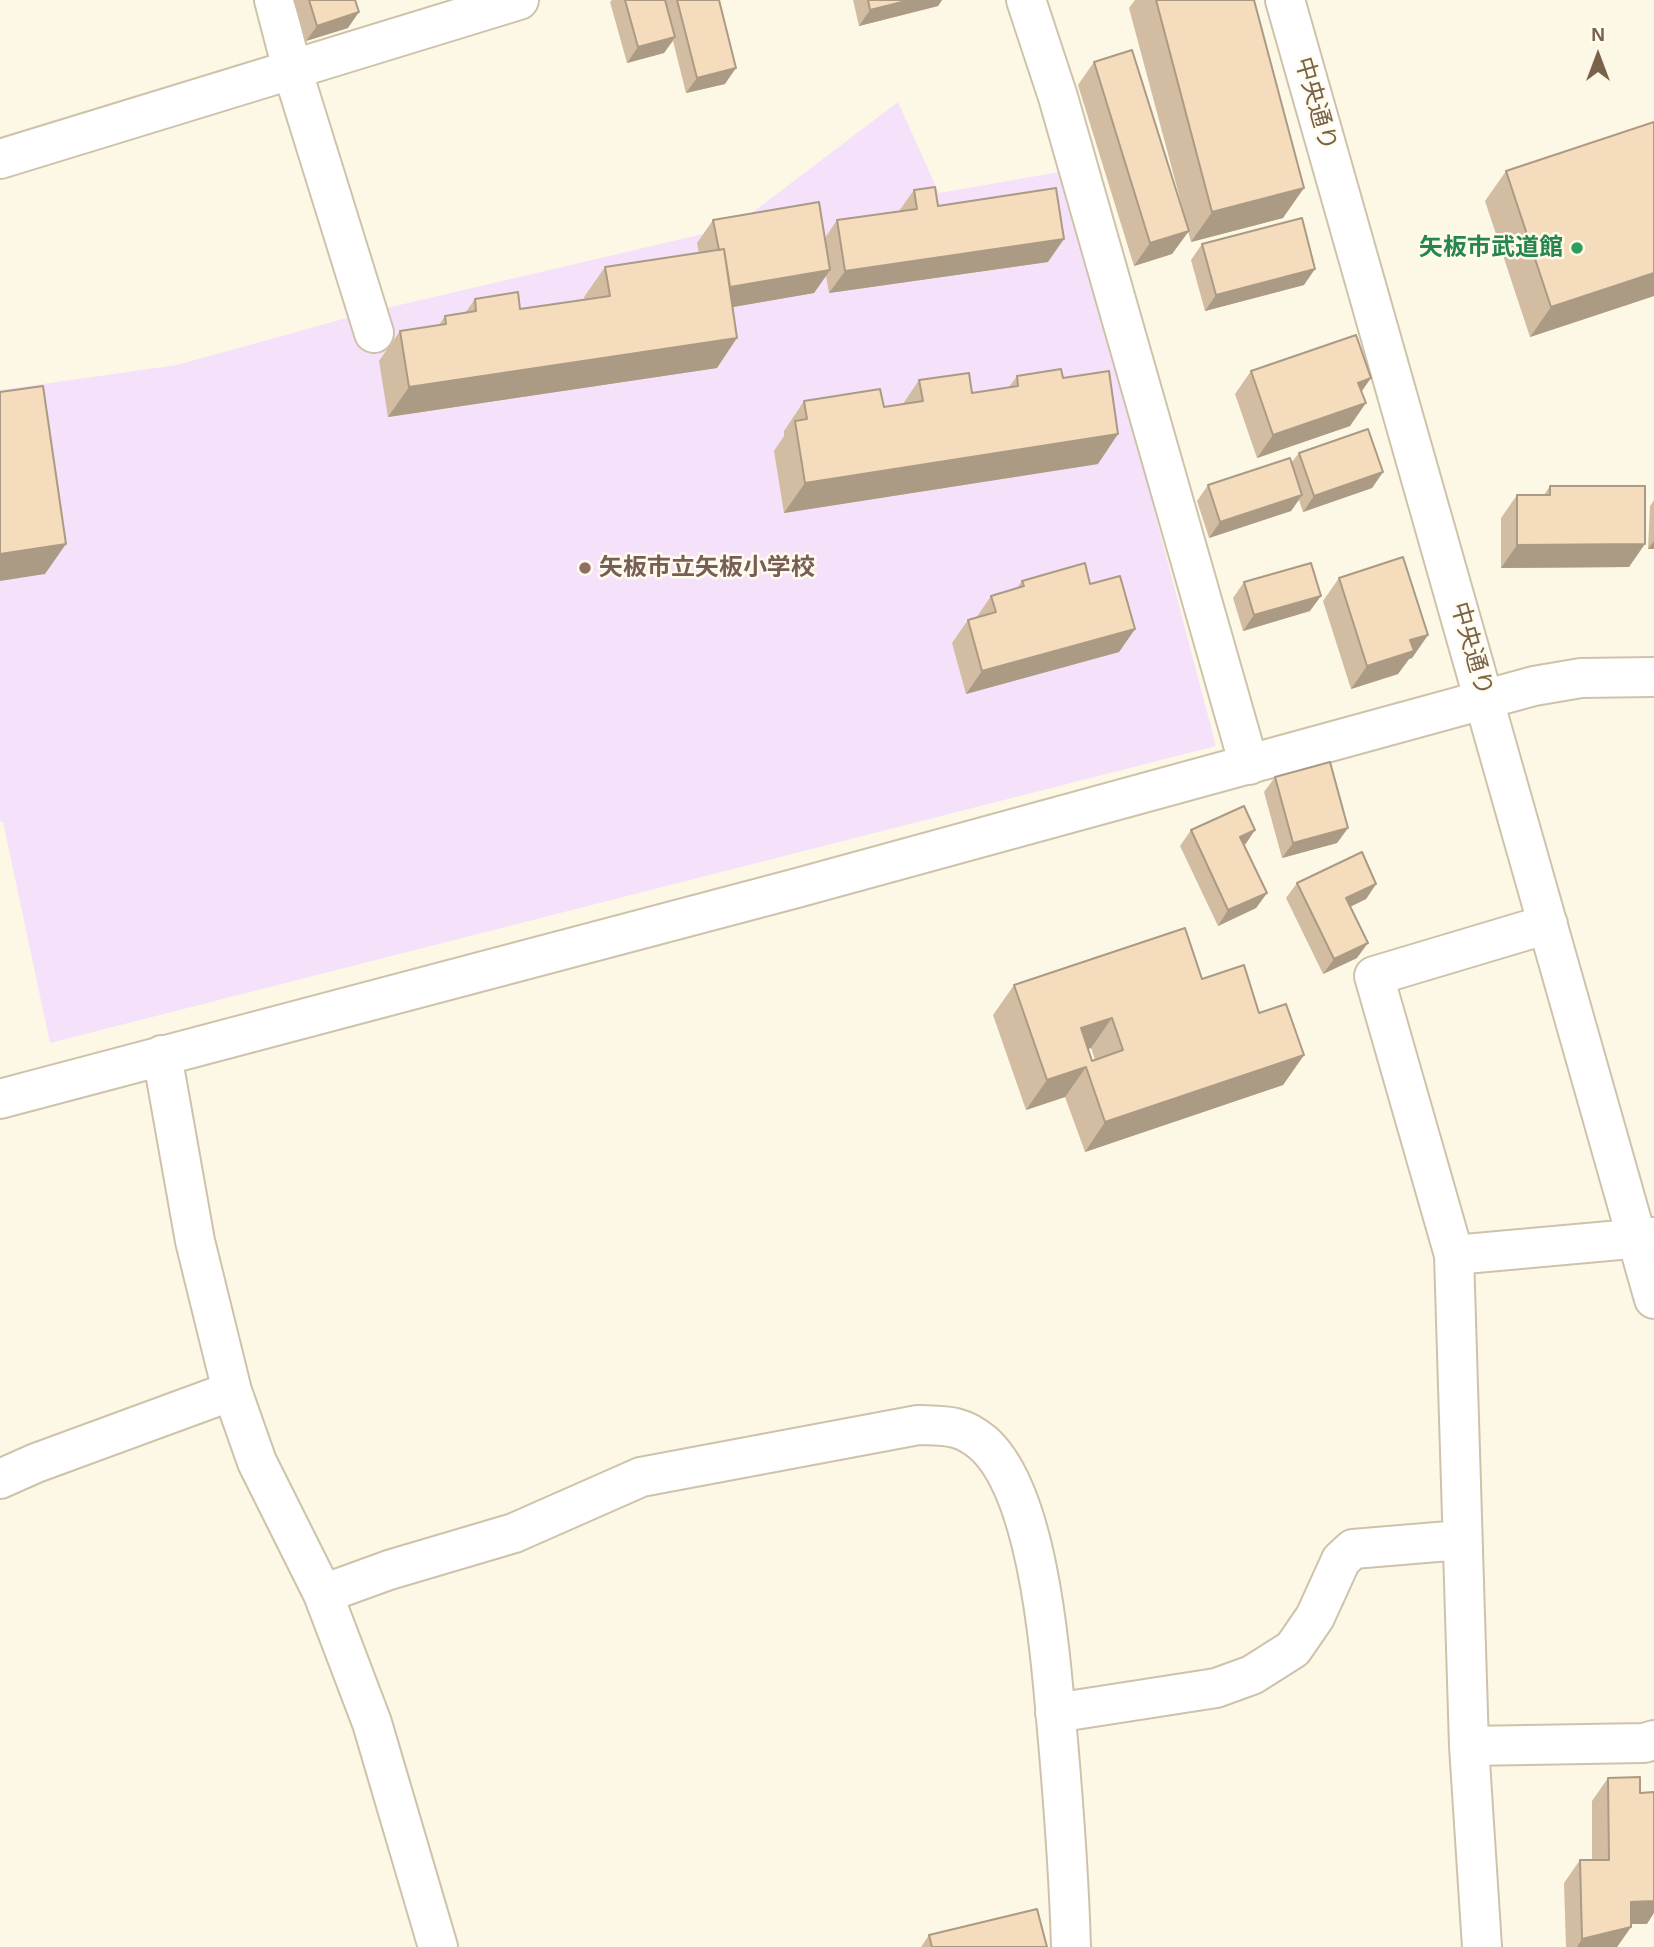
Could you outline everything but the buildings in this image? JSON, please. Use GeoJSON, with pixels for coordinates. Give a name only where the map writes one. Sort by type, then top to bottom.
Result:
{"type":"FeatureCollection","features":[{"type":"Feature","properties":{"kind":"street"},"geometry":{"type":"LineString","coordinates":[[274,0],[292,69],[374,333]]}},
{"type":"Feature","properties":{"kind":"street"},"geometry":{"type":"LineString","coordinates":[[0,159],[519,0]]}},
{"type":"Feature","properties":{"kind":"street"},"geometry":{"type":"LineString","coordinates":[[1026,0],[1058,97],[1249,765]]}},
{"type":"Feature","properties":{"kind":"street","name":"中央通り"},"geometry":{"type":"LineString","coordinates":[[1285,0],[1548,924],[1645,1238],[1654,1299]]}},
{"type":"Feature","properties":{"kind":"street"},"geometry":{"type":"LineString","coordinates":[[0,1099],[784,891],[1485,698],[1581,678],[1654,677]]}},
{"type":"Feature","properties":{"kind":"street"},"geometry":{"type":"LineString","coordinates":[[1482,1947],[1469,1746],[1454,1255],[1374,976],[1548,924]]}},
{"type":"Feature","properties":{"kind":"street"},"geometry":{"type":"LineString","coordinates":[[162,1055],[194,1241],[232,1391],[257,1462],[323,1594],[372,1723],[438,1947]]}},
{"type":"Feature","properties":{"kind":"street"},"geometry":{"type":"LineString","coordinates":[[1454,1255],[1645,1238]]}},
{"type":"Feature","properties":{"kind":"street"},"geometry":{"type":"LineString","coordinates":[[0,1479],[36,1463],[232,1391]]}},
{"type":"Feature","properties":{"kind":"street"},"geometry":{"type":"LineString","coordinates":[[323,1594],[389,1570],[514,1533],[641,1477],[918,1425],[957,1426],[983,1443],[1007,1474],[1023,1517],[1041,1582],[1069,1864],[1071,1947]]}},
{"type":"Feature","properties":{"kind":"street"},"geometry":{"type":"LineString","coordinates":[[1055,1713],[1216,1688],[1252,1675],[1293,1649],[1315,1617],[1341,1560],[1353,1549],[1461,1540]]}},
{"type":"Feature","properties":{"kind":"street"},"geometry":{"type":"LineString","coordinates":[[1469,1746],[1644,1743],[1654,1740]]}},
{"type":"Feature","properties":{"kind":"shaded area","name":"矢板市立矢板小学校"},"geometry":{"type":"Polygon","coordinates":[[[898,102],[939,193],[1065,171],[1216,746],[50,1043],[3,822],[0,822],[0,390],[177,365],[361,314],[733,227],[898,102]]]}},
{"type":"Feature","properties":{"kind":"place","name":"矢板市武道館"},"geometry":{"type":"Point","coordinates":[1577,248]}},
{"type":"Feature","properties":{"kind":"place","name":"矢板市立矢板小学校"},"geometry":{"type":"Point","coordinates":[585,568]}}]}
